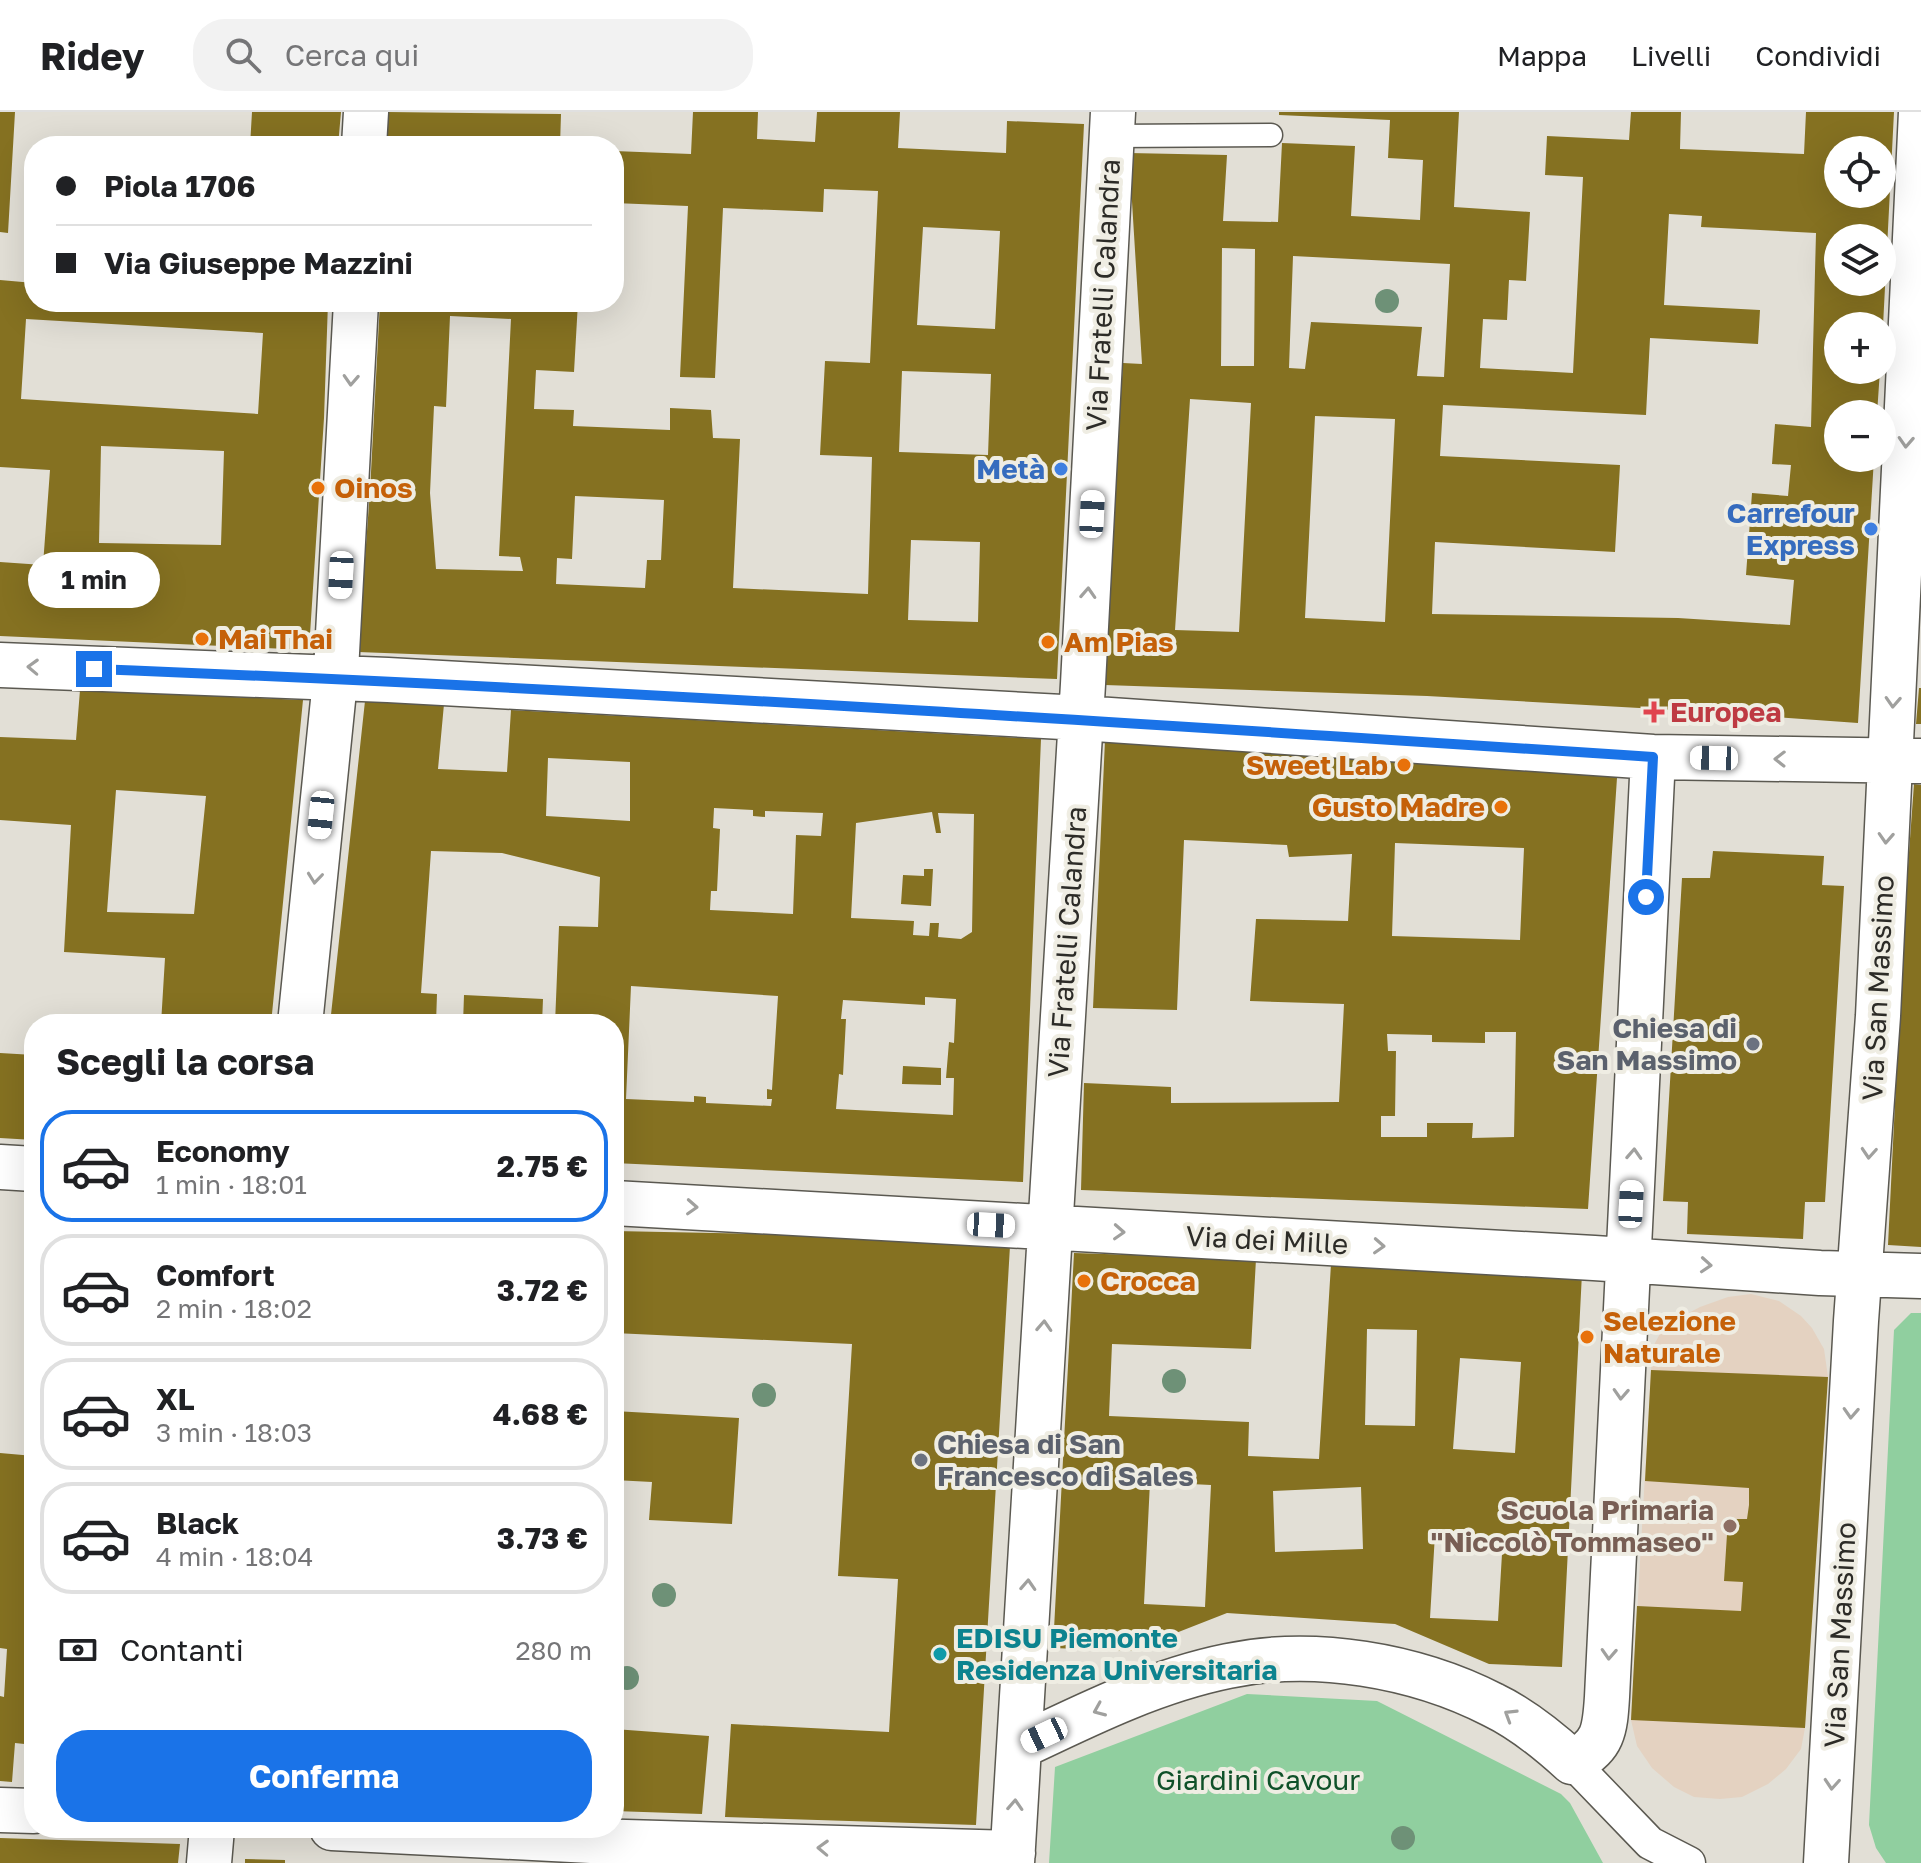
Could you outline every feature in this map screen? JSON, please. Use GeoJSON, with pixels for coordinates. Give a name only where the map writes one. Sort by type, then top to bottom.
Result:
{"type":"FeatureCollection","features":[{"type":"Feature","properties":{"kind":"street"},"geometry":{"type":"LineString","coordinates":[[365,136],[366,112]]}},
{"type":"Feature","properties":{"kind":"street","name":"Via San Massimo"},"geometry":{"type":"LineString","coordinates":[[1826,1863],[1878,1016],[1906,760],[1921,112]]}},
{"type":"Feature","properties":{"kind":"street","name":"Via Fratelli Calandra"},"geometry":{"type":"LineString","coordinates":[[1020,1860],[1019,1747],[1081,718],[1112,124]]}},
{"type":"Feature","properties":{"kind":"street"},"geometry":{"type":"LineString","coordinates":[[301,1014],[335,678],[355,312]]}},
{"type":"Feature","properties":{"kind":"street"},"geometry":{"type":"LineString","coordinates":[[0,665],[335,678],[1081,718],[1653,757],[1906,760]]}},
{"type":"Feature","properties":{"kind":"street"},"geometry":{"type":"LineString","coordinates":[[1572,1762],[1588,1754],[1599,1741],[1605,1725],[1653,757]]}},
{"type":"Feature","properties":{"kind":"street"},"geometry":{"type":"LineString","coordinates":[[0,1167],[24,1168]]}},
{"type":"Feature","properties":{"kind":"street","name":"Via dei Mille"},"geometry":{"type":"LineString","coordinates":[[624,1204],[1860,1275],[1921,1276]]}},
{"type":"Feature","properties":{"kind":"street"},"geometry":{"type":"LineString","coordinates":[[1019,1747],[1103,1708],[1175,1680],[1228,1666],[1258,1661],[1320,1660],[1407,1673],[1475,1696],[1514,1717],[1572,1762],[1650,1843],[1689,1863]]}},
{"type":"Feature","properties":{"kind":"street"},"geometry":{"type":"LineString","coordinates":[[0,1810],[24,1811]]}},
{"type":"Feature","properties":{"kind":"street"},"geometry":{"type":"LineString","coordinates":[[209,1863],[211,1838]]}},
{"type":"Feature","properties":{"kind":"street"},"geometry":{"type":"LineString","coordinates":[[427,1838],[550,1851],[1020,1860]]}},
{"type":"Feature","properties":{"kind":"lane","name":"Via Fratelli Calandra"},"geometry":{"type":"LineString","coordinates":[[1112,124],[1271,135]]}},
{"type":"Feature","properties":{"kind":"shaded area","name":"Scuola Primaria \"Niccolò Tommaseo\""},"geometry":{"type":"Polygon","coordinates":[[[1751,1294],[1779,1301],[1801,1316],[1824,1349],[1828,1377],[1805,1728],[1801,1749],[1786,1769],[1768,1784],[1742,1797],[1694,1797],[1674,1787],[1652,1768],[1637,1746],[1631,1720],[1651,1370],[1654,1345],[1664,1326],[1700,1307],[1728,1297],[1751,1294]]]}},
{"type":"Feature","properties":{"kind":"green space"},"geometry":{"type":"Polygon","coordinates":[[[1911,1313],[1921,1313],[1921,1863],[1886,1863],[1876,1848],[1869,1825],[1894,1330],[1911,1313]]]}},
{"type":"Feature","properties":{"kind":"green space","name":"Giardini Cavour"},"geometry":{"type":"Polygon","coordinates":[[[1247,1694],[1377,1701],[1561,1794],[1570,1803],[1603,1863],[1049,1863],[1055,1767],[1247,1694]]]}},
{"type":"Feature","properties":{"kind":"building"},"geometry":{"type":"Polygon","coordinates":[[[0,112],[15,112],[8,233],[0,232],[0,112]]]}},
{"type":"Feature","properties":{"kind":"building"},"geometry":{"type":"Polygon","coordinates":[[[252,112],[341,112],[339,136],[251,136],[252,112]]]}},
{"type":"Feature","properties":{"kind":"building"},"geometry":{"type":"Polygon","coordinates":[[[388,112],[561,114],[560,136],[387,136],[388,112]]]}},
{"type":"Feature","properties":{"kind":"building"},"geometry":{"type":"Polygon","coordinates":[[[693,112],[758,112],[757,139],[815,142],[817,112],[900,112],[898,148],[1006,153],[1007,121],[1084,124],[1057,679],[358,652],[379,312],[577,312],[574,372],[536,370],[534,409],[574,410],[573,426],[670,430],[670,408],[711,410],[713,438],[740,439],[733,588],[868,594],[872,457],[820,455],[825,361],[870,363],[878,191],[824,189],[823,212],[723,208],[715,378],[680,377],[688,206],[624,203],[624,151],[691,154],[693,112]],[[923,227],[917,325],[995,329],[1000,231],[923,227]],[[450,316],[446,407],[434,406],[430,493],[436,569],[523,571],[520,557],[499,556],[511,319],[450,316]],[[902,371],[899,452],[988,455],[991,374],[902,371]],[[575,496],[572,559],[557,558],[556,584],[645,588],[647,560],[661,560],[664,500],[575,496]],[[911,540],[908,620],[978,622],[980,542],[911,540]]]}},
{"type":"Feature","properties":{"kind":"building"},"geometry":{"type":"Polygon","coordinates":[[[1279,112],[1459,112],[1454,207],[1530,212],[1526,281],[1509,280],[1507,320],[1483,319],[1480,368],[1573,373],[1583,177],[1545,175],[1547,136],[1629,140],[1631,112],[1681,112],[1680,149],[1804,154],[1806,112],[1894,112],[1893,136],[1824,136],[1824,208],[1889,208],[1888,224],[1824,224],[1824,296],[1885,296],[1884,312],[1824,312],[1824,384],[1879,384],[1878,400],[1824,400],[1824,472],[1873,472],[1858,723],[1427,696],[1105,685],[1123,363],[1142,364],[1129,153],[1227,155],[1223,221],[1278,222],[1282,143],[1355,146],[1351,216],[1420,220],[1423,160],[1388,158],[1390,120],[1279,115],[1279,112]],[[1669,214],[1664,305],[1760,310],[1758,344],[1650,338],[1646,415],[1443,405],[1440,456],[1620,465],[1615,552],[1435,542],[1432,614],[1678,618],[1790,625],[1794,580],[1746,575],[1752,493],[1788,496],[1791,465],[1772,464],[1775,424],[1811,427],[1816,233],[1701,227],[1702,216],[1669,214]],[[1222,248],[1221,366],[1254,366],[1255,249],[1222,248]],[[1293,256],[1289,368],[1305,369],[1311,322],[1422,327],[1417,376],[1444,377],[1450,264],[1293,256]],[[1190,399],[1175,630],[1239,632],[1251,403],[1190,399]],[[1315,416],[1305,618],[1385,622],[1395,419],[1315,416]]]}},
{"type":"Feature","properties":{"kind":"building"},"geometry":{"type":"Polygon","coordinates":[[[0,280],[24,282],[24,312],[328,312],[309,650],[0,636],[0,562],[43,565],[50,470],[0,467],[0,280]],[[26,319],[21,399],[258,414],[263,333],[26,319]],[[101,446],[99,543],[221,545],[224,451],[101,446]]]}},
{"type":"Feature","properties":{"kind":"building"},"geometry":{"type":"Polygon","coordinates":[[[1919,688],[1921,724],[1916,724],[1919,688]]]}},
{"type":"Feature","properties":{"kind":"building"},"geometry":{"type":"Polygon","coordinates":[[[80,690],[303,700],[272,1014],[162,1014],[165,958],[64,952],[71,825],[0,820],[0,737],[76,740],[80,690]],[[116,790],[107,912],[194,914],[206,796],[116,790]]]}},
{"type":"Feature","properties":{"kind":"building"},"geometry":{"type":"Polygon","coordinates":[[[365,701],[444,704],[438,769],[507,772],[511,710],[1041,739],[1023,1182],[624,1163],[624,1014],[555,1014],[559,926],[598,927],[600,877],[502,853],[431,851],[421,993],[437,994],[436,1014],[331,1014],[365,701]],[[548,758],[546,816],[630,821],[630,762],[548,758]],[[714,808],[713,828],[720,829],[717,891],[711,891],[710,910],[793,914],[796,835],[821,836],[823,813],[765,811],[765,817],[753,816],[753,810],[714,808]],[[932,812],[856,823],[851,918],[914,921],[913,935],[929,936],[930,923],[939,923],[938,937],[961,939],[972,932],[974,814],[938,813],[941,833],[936,833],[932,812]],[[631,986],[626,1099],[694,1102],[694,1096],[706,1097],[706,1103],[771,1106],[772,1099],[767,1099],[767,1089],[772,1090],[778,996],[631,986]],[[925,997],[925,1005],[843,1000],[841,1019],[846,1019],[843,1075],[839,1074],[836,1109],[953,1115],[954,1078],[946,1078],[949,1042],[954,1043],[956,999],[925,997]]]}},
{"type":"Feature","properties":{"kind":"building"},"geometry":{"type":"Polygon","coordinates":[[[1105,740],[1618,763],[1588,1209],[1081,1190],[1084,1083],[1171,1087],[1171,1103],[1339,1102],[1344,1004],[1250,1001],[1256,919],[1348,921],[1352,854],[1289,857],[1287,845],[1184,840],[1177,1010],[1093,1008],[1105,740]],[[1395,843],[1392,936],[1520,940],[1524,848],[1395,843]],[[1485,1032],[1485,1043],[1432,1042],[1432,1035],[1387,1034],[1388,1051],[1396,1051],[1395,1116],[1381,1116],[1381,1137],[1427,1137],[1427,1123],[1473,1123],[1472,1138],[1514,1137],[1516,1032],[1485,1032]]]}},
{"type":"Feature","properties":{"kind":"building"},"geometry":{"type":"Polygon","coordinates":[[[1914,784],[1921,785],[1921,1247],[1888,1245],[1914,784]]]}},
{"type":"Feature","properties":{"kind":"building","name":"Chiesa di San Massimo"},"geometry":{"type":"Polygon","coordinates":[[[1713,851],[1824,856],[1822,885],[1844,886],[1825,1202],[1805,1202],[1803,1239],[1687,1234],[1688,1202],[1663,1201],[1682,878],[1710,878],[1713,851]]]}},
{"type":"Feature","properties":{"kind":"building"},"geometry":{"type":"Polygon","coordinates":[[[924,869],[933,869],[931,906],[901,904],[903,875],[924,876],[924,869]]]}},
{"type":"Feature","properties":{"kind":"building"},"geometry":{"type":"Polygon","coordinates":[[[464,995],[543,999],[542,1014],[463,1014],[464,995]]]}},
{"type":"Feature","properties":{"kind":"building"},"geometry":{"type":"Polygon","coordinates":[[[0,1053],[24,1054],[24,1139],[0,1138],[0,1053]]]}},
{"type":"Feature","properties":{"kind":"building"},"geometry":{"type":"Polygon","coordinates":[[[903,1066],[941,1068],[941,1085],[902,1084],[903,1066]]]}},
{"type":"Feature","properties":{"kind":"building"},"geometry":{"type":"Polygon","coordinates":[[[624,1231],[857,1236],[1010,1246],[976,1825],[725,1817],[731,1724],[889,1732],[898,1579],[838,1576],[852,1344],[624,1333],[624,1231]]]}},
{"type":"Feature","properties":{"kind":"building"},"geometry":{"type":"Polygon","coordinates":[[[1074,1253],[1256,1259],[1251,1349],[1112,1344],[1109,1416],[1249,1422],[1248,1456],[1319,1459],[1331,1264],[1582,1273],[1562,1667],[1489,1664],[1395,1624],[1227,1613],[1130,1651],[1053,1648],[1074,1253]],[[1367,1329],[1365,1425],[1415,1426],[1417,1330],[1367,1329]],[[1460,1358],[1453,1449],[1515,1453],[1521,1362],[1460,1358]],[[1150,1482],[1144,1604],[1205,1607],[1211,1485],[1150,1482]],[[1361,1487],[1273,1491],[1275,1552],[1363,1549],[1361,1487]],[[1435,1534],[1430,1618],[1498,1621],[1503,1537],[1435,1534]]]}},
{"type":"Feature","properties":{"kind":"building","name":"Scuola Primaria \"Niccolò Tommaseo\""},"geometry":{"type":"Polygon","coordinates":[[[1651,1370],[1828,1377],[1805,1728],[1631,1720],[1637,1606],[1741,1611],[1743,1582],[1724,1581],[1728,1519],[1747,1519],[1749,1505],[1749,1488],[1645,1481],[1651,1370]]]}},
{"type":"Feature","properties":{"kind":"building"},"geometry":{"type":"Polygon","coordinates":[[[624,1412],[739,1418],[732,1524],[649,1520],[652,1482],[624,1481],[624,1412]]]}},
{"type":"Feature","properties":{"kind":"building"},"geometry":{"type":"Polygon","coordinates":[[[0,1453],[24,1455],[24,1744],[15,1743],[12,1782],[0,1781],[0,1696],[4,1697],[7,1649],[0,1648],[0,1453]]]}},
{"type":"Feature","properties":{"kind":"building"},"geometry":{"type":"Polygon","coordinates":[[[624,1730],[709,1736],[702,1814],[624,1811],[624,1730]]]}},
{"type":"Feature","properties":{"kind":"building"},"geometry":{"type":"Polygon","coordinates":[[[0,1838],[180,1844],[178,1863],[0,1863],[0,1838]]]}},
{"type":"Feature","properties":{"kind":"building"},"geometry":{"type":"Polygon","coordinates":[[[245,1859],[285,1860],[285,1863],[245,1863],[245,1859]]]}},
{"type":"Feature","properties":{"kind":"place","name":"Metà"},"geometry":{"type":"Point","coordinates":[1061,469]}},
{"type":"Feature","properties":{"kind":"place","name":"Oinos"},"geometry":{"type":"Point","coordinates":[318,488]}},
{"type":"Feature","properties":{"kind":"place","name":"Carrefour Express"},"geometry":{"type":"Point","coordinates":[1871,529]}},
{"type":"Feature","properties":{"kind":"place","name":"Mai Thai"},"geometry":{"type":"Point","coordinates":[202,639]}},
{"type":"Feature","properties":{"kind":"place","name":"Am Pias"},"geometry":{"type":"Point","coordinates":[1048,642]}},
{"type":"Feature","properties":{"kind":"place","name":"Europea"},"geometry":{"type":"Point","coordinates":[1654,712]}},
{"type":"Feature","properties":{"kind":"place","name":"Sweet Lab"},"geometry":{"type":"Point","coordinates":[1404,765]}},
{"type":"Feature","properties":{"kind":"place","name":"Gusto Madre"},"geometry":{"type":"Point","coordinates":[1501,807]}},
{"type":"Feature","properties":{"kind":"place","name":"Chiesa di San Massimo"},"geometry":{"type":"Point","coordinates":[1753,1044]}},
{"type":"Feature","properties":{"kind":"place","name":"Crocca"},"geometry":{"type":"Point","coordinates":[1084,1281]}},
{"type":"Feature","properties":{"kind":"place","name":"Selezione Naturale"},"geometry":{"type":"Point","coordinates":[1587,1337]}},
{"type":"Feature","properties":{"kind":"place","name":"Chiesa di San Francesco di Sales"},"geometry":{"type":"Point","coordinates":[921,1460]}},
{"type":"Feature","properties":{"kind":"place","name":"Scuola Primaria \"Niccolò Tommaseo\""},"geometry":{"type":"Point","coordinates":[1730,1526]}},
{"type":"Feature","properties":{"kind":"place","name":"EDISU Piemonte Residenza Universitaria"},"geometry":{"type":"Point","coordinates":[940,1654]}},
{"type":"Feature","properties":{"kind":"route"},"geometry":{"type":"LineString","coordinates":[[94,669],[388,680],[1081,718],[1653,757],[1646,897]]}}]}
